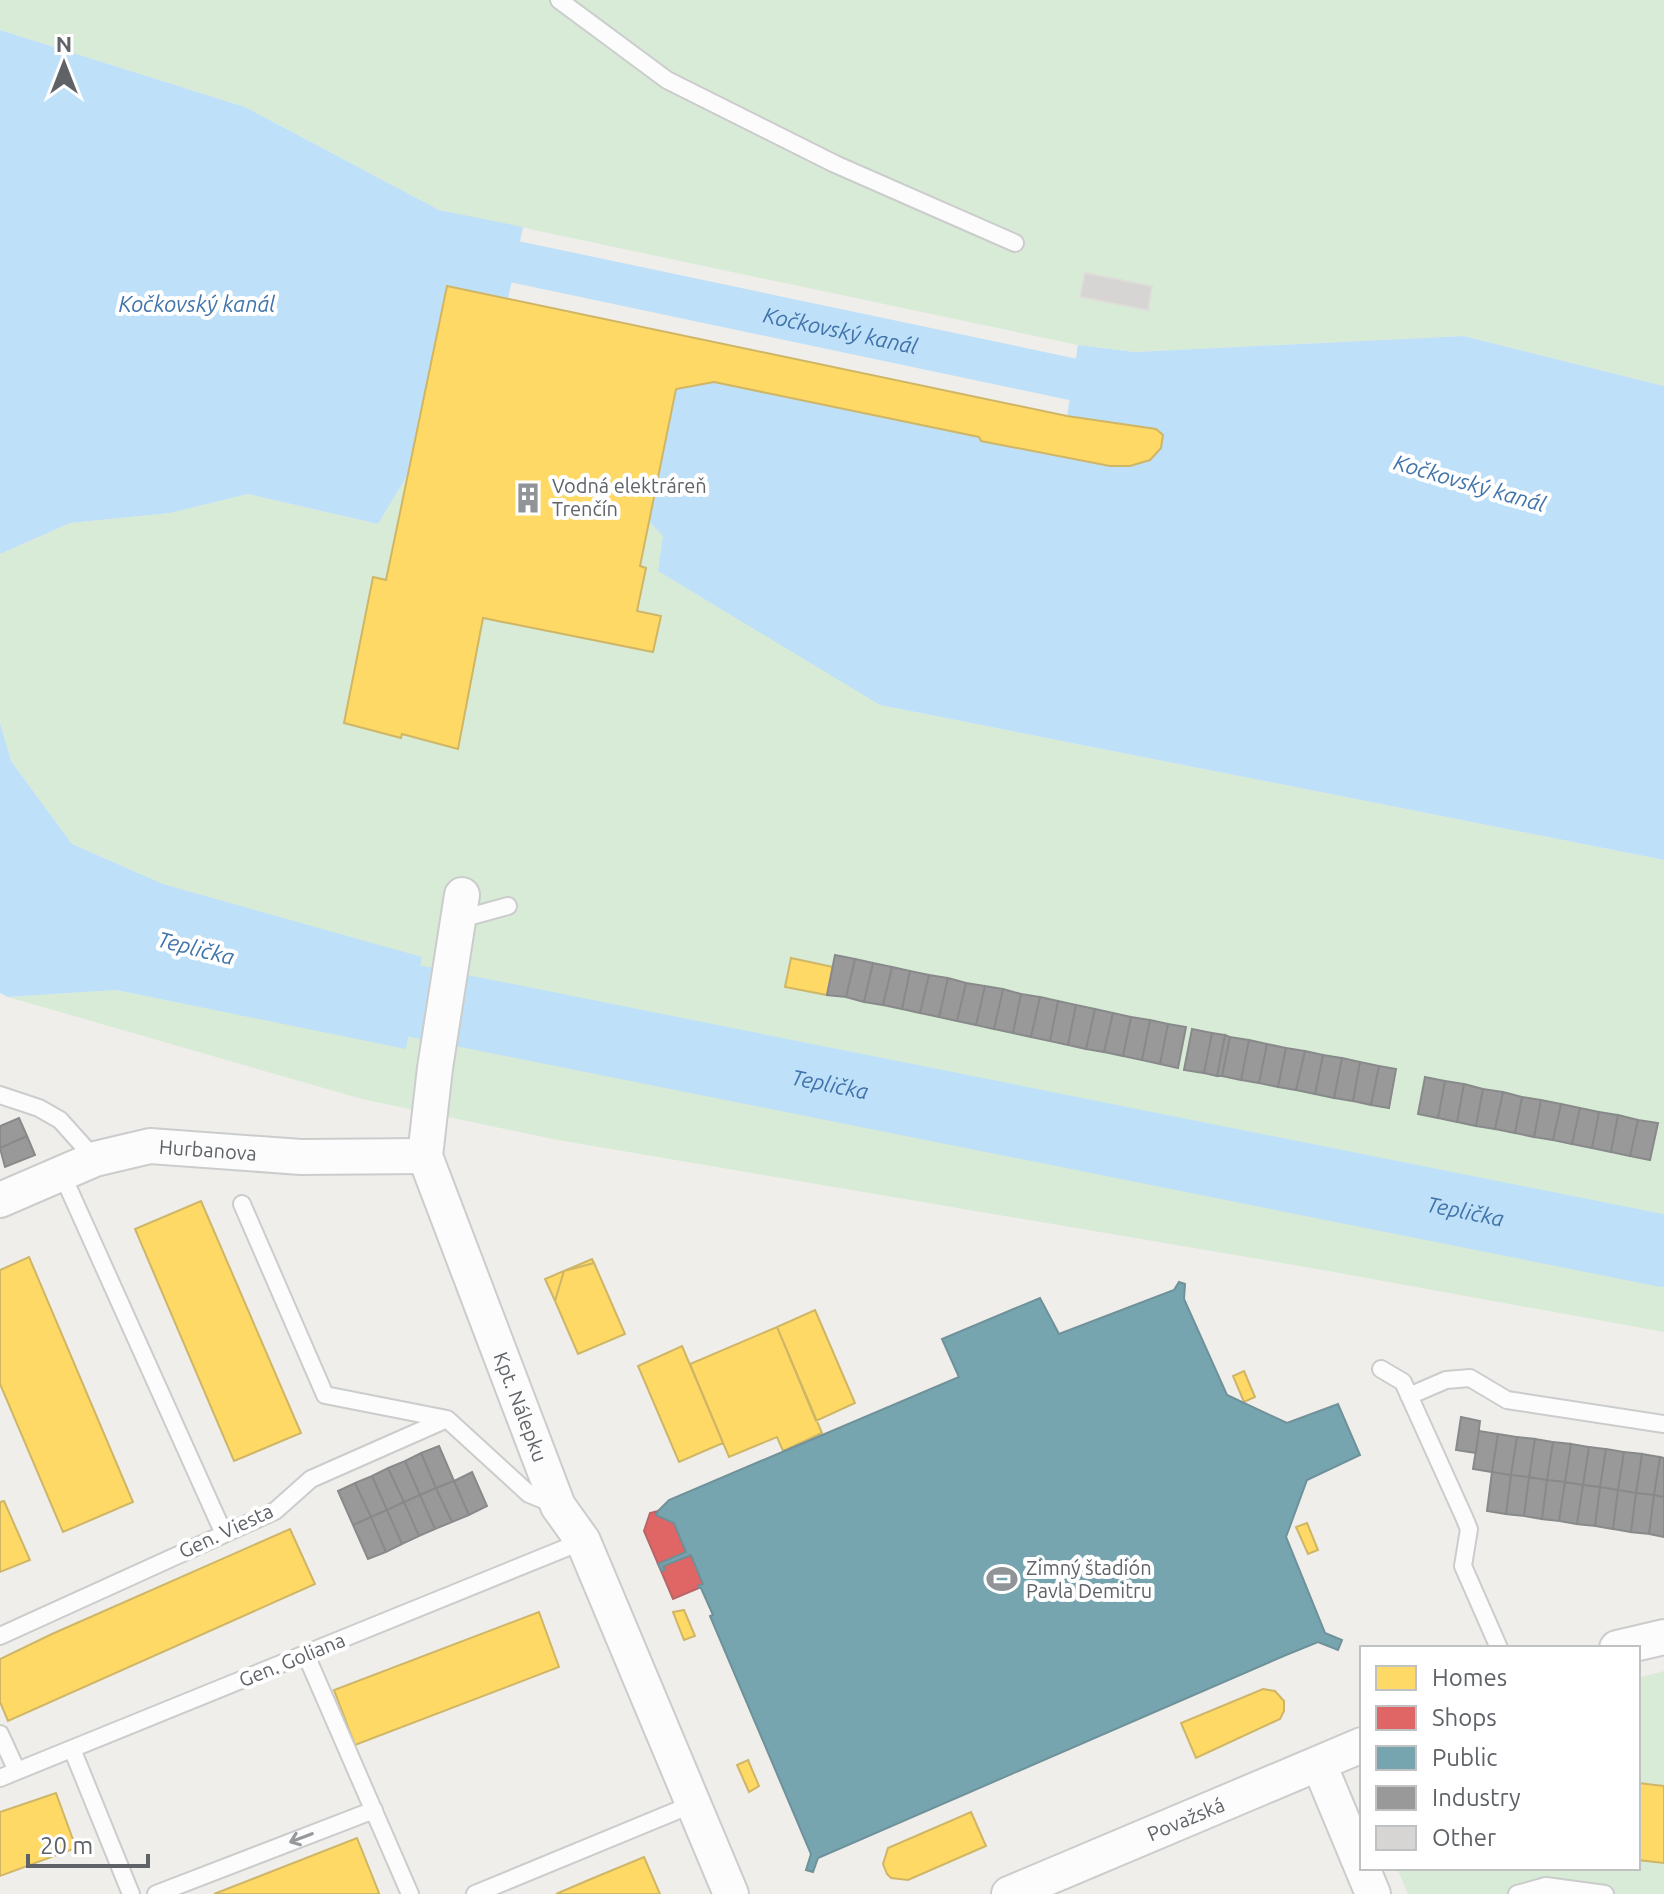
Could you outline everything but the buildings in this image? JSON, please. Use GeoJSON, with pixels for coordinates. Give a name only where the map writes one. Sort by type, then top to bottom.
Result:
{"type":"FeatureCollection","features":[{"type":"Feature","properties":{"kind":"street","name":"Kpt. Nálepku"},"geometry":{"type":"LineString","coordinates":[[457,921],[425,1156],[558,1506],[583,1541],[731,1894]]}},
{"type":"Feature","properties":{"kind":"street","name":"Hurbanova"},"geometry":{"type":"LineString","coordinates":[[0,1200],[95,1159],[150,1146],[301,1157],[425,1156]]}},
{"type":"Feature","properties":{"kind":"street"},"geometry":{"type":"LineString","coordinates":[[1626,1646],[1664,1637]]}},
{"type":"Feature","properties":{"kind":"street","name":"Považská"},"geometry":{"type":"LineString","coordinates":[[1009,1894],[1360,1746]]}},
{"type":"Feature","properties":{"kind":"street"},"geometry":{"type":"LineString","coordinates":[[1319,1764],[1360,1863]]}},
{"type":"Feature","properties":{"kind":"street"},"geometry":{"type":"LineString","coordinates":[[1363,1870],[1373,1894]]}},
{"type":"Feature","properties":{"kind":"lane"},"geometry":{"type":"LineString","coordinates":[[559,0],[667,80],[835,164],[1015,243]]}},
{"type":"Feature","properties":{"kind":"lane"},"geometry":{"type":"LineString","coordinates":[[457,921],[508,906]]}},
{"type":"Feature","properties":{"kind":"lane"},"geometry":{"type":"LineString","coordinates":[[0,1095],[39,1108],[60,1120],[95,1159]]}},
{"type":"Feature","properties":{"kind":"lane"},"geometry":{"type":"LineString","coordinates":[[62,1174],[224,1534]]}},
{"type":"Feature","properties":{"kind":"lane"},"geometry":{"type":"LineString","coordinates":[[242,1204],[325,1395],[447,1419],[529,1494],[558,1506]]}},
{"type":"Feature","properties":{"kind":"lane"},"geometry":{"type":"LineString","coordinates":[[1381,1369],[1403,1382],[1469,1529],[1463,1566],[1498,1646]]}},
{"type":"Feature","properties":{"kind":"lane"},"geometry":{"type":"LineString","coordinates":[[1409,1396],[1446,1380],[1470,1378],[1507,1400],[1664,1424]]}},
{"type":"Feature","properties":{"kind":"lane","name":"Gen. Viesta"},"geometry":{"type":"LineString","coordinates":[[0,1636],[275,1511],[311,1479],[447,1419]]}},
{"type":"Feature","properties":{"kind":"lane","name":"Gen. Goliana"},"geometry":{"type":"LineString","coordinates":[[0,1778],[583,1541]]}},
{"type":"Feature","properties":{"kind":"lane"},"geometry":{"type":"LineString","coordinates":[[306,1655],[410,1894]]}},
{"type":"Feature","properties":{"kind":"lane"},"geometry":{"type":"LineString","coordinates":[[0,1734],[17,1771]]}},
{"type":"Feature","properties":{"kind":"lane"},"geometry":{"type":"LineString","coordinates":[[72,1749],[131,1894]]}},
{"type":"Feature","properties":{"kind":"lane"},"geometry":{"type":"LineString","coordinates":[[475,1894],[693,1804]]}},
{"type":"Feature","properties":{"kind":"lane"},"geometry":{"type":"LineString","coordinates":[[156,1894],[374,1810]]}},
{"type":"Feature","properties":{"kind":"lane"},"geometry":{"type":"LineString","coordinates":[[1517,1894],[1546,1886],[1605,1894]]}},
{"type":"Feature","properties":{"kind":"green space"},"geometry":{"type":"Polygon","coordinates":[[[0,0],[1664,0],[1664,386],[1464,336],[1135,352],[1078,345],[439,210],[245,107],[0,30],[0,0]]]}},
{"type":"Feature","properties":{"kind":"green space"},"geometry":{"type":"Polygon","coordinates":[[[407,476],[386,580],[373,577],[344,723],[401,738],[402,734],[458,748],[483,618],[660,617],[637,611],[646,569],[640,566],[649,521],[880,705],[1664,860],[1664,1332],[1323,1270],[558,1140],[362,1099],[8,997],[116,990],[406,1048],[422,958],[163,884],[72,844],[11,761],[0,723],[0,554],[70,523],[170,513],[248,494],[378,524],[407,476]]]}},
{"type":"Feature","properties":{"kind":"green space"},"geometry":{"type":"Polygon","coordinates":[[[1664,1671],[1664,1894],[1408,1894],[1398,1870],[1640,1870],[1640,1677],[1664,1671]]]}},
{"type":"Feature","properties":{"kind":"water","name":"Kočkovský kanál"},"geometry":{"type":"Polygon","coordinates":[[[0,30],[245,107],[439,210],[523,227],[508,299],[447,287],[407,476],[378,524],[248,494],[170,513],[70,523],[0,554],[0,30]]]}},
{"type":"Feature","properties":{"kind":"water"},"geometry":{"type":"Polygon","coordinates":[[[1464,336],[1664,386],[1664,860],[880,705],[658,571],[663,536],[649,521],[676,389],[714,382],[979,437],[981,441],[1110,466],[1128,465],[1151,458],[1161,445],[1163,435],[1155,429],[1067,416],[1078,345],[1135,352],[1464,336]]]}},
{"type":"Feature","properties":{"kind":"water"},"geometry":{"type":"Polygon","coordinates":[[[0,723],[11,761],[72,844],[163,884],[422,957],[406,1049],[116,990],[8,997],[0,993],[0,723]]]}},
{"type":"Feature","properties":{"kind":"waterway","name":"Kočkovský kanál"},"geometry":{"type":"LineString","coordinates":[[460,257],[516,262],[1071,379],[1129,386]]}},
{"type":"Feature","properties":{"kind":"waterway","name":"Teplička"},"geometry":{"type":"LineString","coordinates":[[319,978],[414,1001],[1664,1251]]}},
{"type":"Feature","properties":{"kind":"place","name":"Vodná elektráreň Trenčín"},"geometry":{"type":"Point","coordinates":[528,498]}},
{"type":"Feature","properties":{"kind":"place","name":"Zimný štadión Pavla Demitru"},"geometry":{"type":"Point","coordinates":[1002,1579]}}]}
